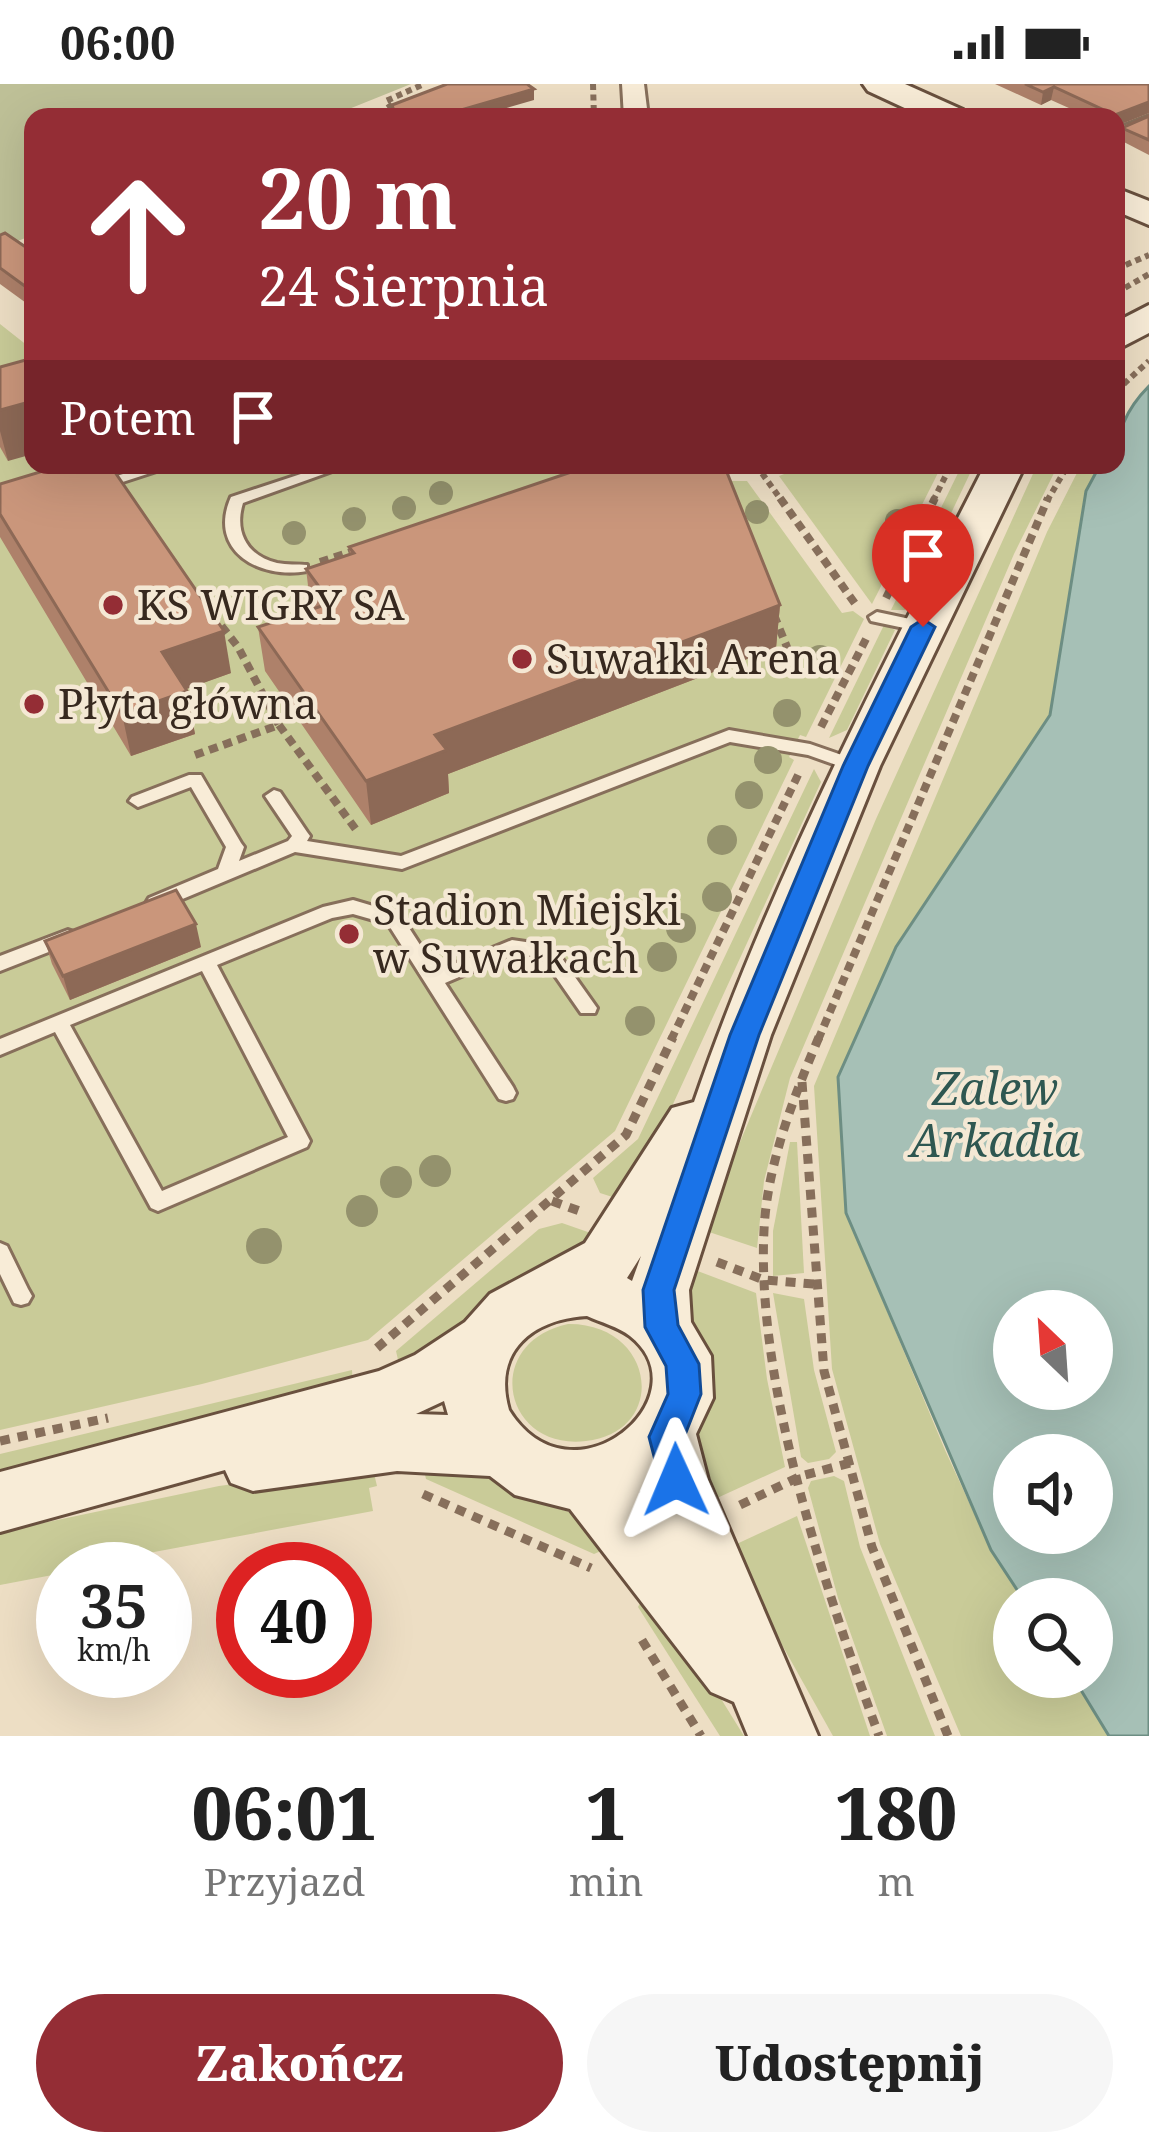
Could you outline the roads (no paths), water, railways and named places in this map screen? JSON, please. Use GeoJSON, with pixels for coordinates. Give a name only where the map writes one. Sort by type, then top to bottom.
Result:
{"type":"FeatureCollection","features":[{"type":"Feature","properties":{"kind":"main road"},"geometry":{"type":"LineString","coordinates":[[879,84],[926,108]]}},
{"type":"Feature","properties":{"kind":"main road"},"geometry":{"type":"LineString","coordinates":[[484,1342],[474,1370],[474,1400],[484,1429],[499,1447],[532,1471],[584,1479],[631,1468],[657,1449],[676,1423],[685,1394],[682,1364],[662,1327],[658,1290],[745,1035],[856,766],[900,622],[999,474]]}},
{"type":"Feature","properties":{"kind":"main road"},"geometry":{"type":"LineString","coordinates":[[0,1502],[386,1396],[437,1375],[484,1342],[503,1318],[606,1261],[745,1035]]}},
{"type":"Feature","properties":{"kind":"main road"},"geometry":{"type":"LineString","coordinates":[[559,1291],[591,1290],[622,1298],[662,1327]]}},
{"type":"Feature","properties":{"kind":"main road"},"geometry":{"type":"LineString","coordinates":[[665,1437],[676,1480],[781,1731]]}},
{"type":"Feature","properties":{"kind":"main road"},"geometry":{"type":"LineString","coordinates":[[62,1488],[398,1442],[499,1447]]}},
{"type":"Feature","properties":{"kind":"main road"},"geometry":{"type":"LineString","coordinates":[[584,1479],[634,1534],[781,1731]]}},
{"type":"Feature","properties":{"kind":"lane"},"geometry":{"type":"LineString","coordinates":[[82,491],[138,474]]}},
{"type":"Feature","properties":{"kind":"lane"},"geometry":{"type":"LineString","coordinates":[[302,568],[290,570],[251,560],[230,535],[228,516],[236,500],[315,474]]}},
{"type":"Feature","properties":{"kind":"lane"},"geometry":{"type":"LineString","coordinates":[[294,845],[402,863],[729,736],[810,750],[856,766]]}},
{"type":"Feature","properties":{"kind":"lane"},"geometry":{"type":"LineString","coordinates":[[138,801],[195,779],[235,847],[225,876]]}},
{"type":"Feature","properties":{"kind":"lane"},"geometry":{"type":"LineString","coordinates":[[143,908],[294,845],[301,836],[274,796]]}},
{"type":"Feature","properties":{"kind":"lane"},"geometry":{"type":"LineString","coordinates":[[0,1047],[329,912],[353,907],[394,919],[506,1093]]}},
{"type":"Feature","properties":{"kind":"lane"},"geometry":{"type":"LineString","coordinates":[[0,964],[82,932]]}},
{"type":"Feature","properties":{"kind":"lane"},"geometry":{"type":"LineString","coordinates":[[433,980],[512,947],[547,951],[588,1007]]}},
{"type":"Feature","properties":{"kind":"lane"},"geometry":{"type":"LineString","coordinates":[[59,1022],[158,1202],[300,1141],[207,963]]}},
{"type":"Feature","properties":{"kind":"lane"},"geometry":{"type":"LineString","coordinates":[[0,1252],[21,1296]]}},
{"type":"Feature","properties":{"kind":"water","name":"Zalew Arkadia"},"geometry":{"type":"Polygon","coordinates":[[[1149,386],[1149,1736],[1109,1736],[1086,1698],[1113,1698],[1113,1578],[1009,1578],[994,1554],[1113,1554],[1113,1434],[993,1434],[993,1553],[846,1213],[838,1077],[896,947],[1050,715],[1086,491],[1095,474],[1125,474],[1125,420],[1149,386]]]}},
{"type":"Feature","properties":{"kind":"place","name":"KS WIGRY SA"},"geometry":{"type":"Point","coordinates":[113,605]}},
{"type":"Feature","properties":{"kind":"place","name":"Suwałki Arena"},"geometry":{"type":"Point","coordinates":[522,659]}},
{"type":"Feature","properties":{"kind":"place","name":"Płyta główna"},"geometry":{"type":"Point","coordinates":[34,704]}},
{"type":"Feature","properties":{"kind":"place","name":"Stadion Miejski w Suwałkach"},"geometry":{"type":"Point","coordinates":[349,934]}}]}
